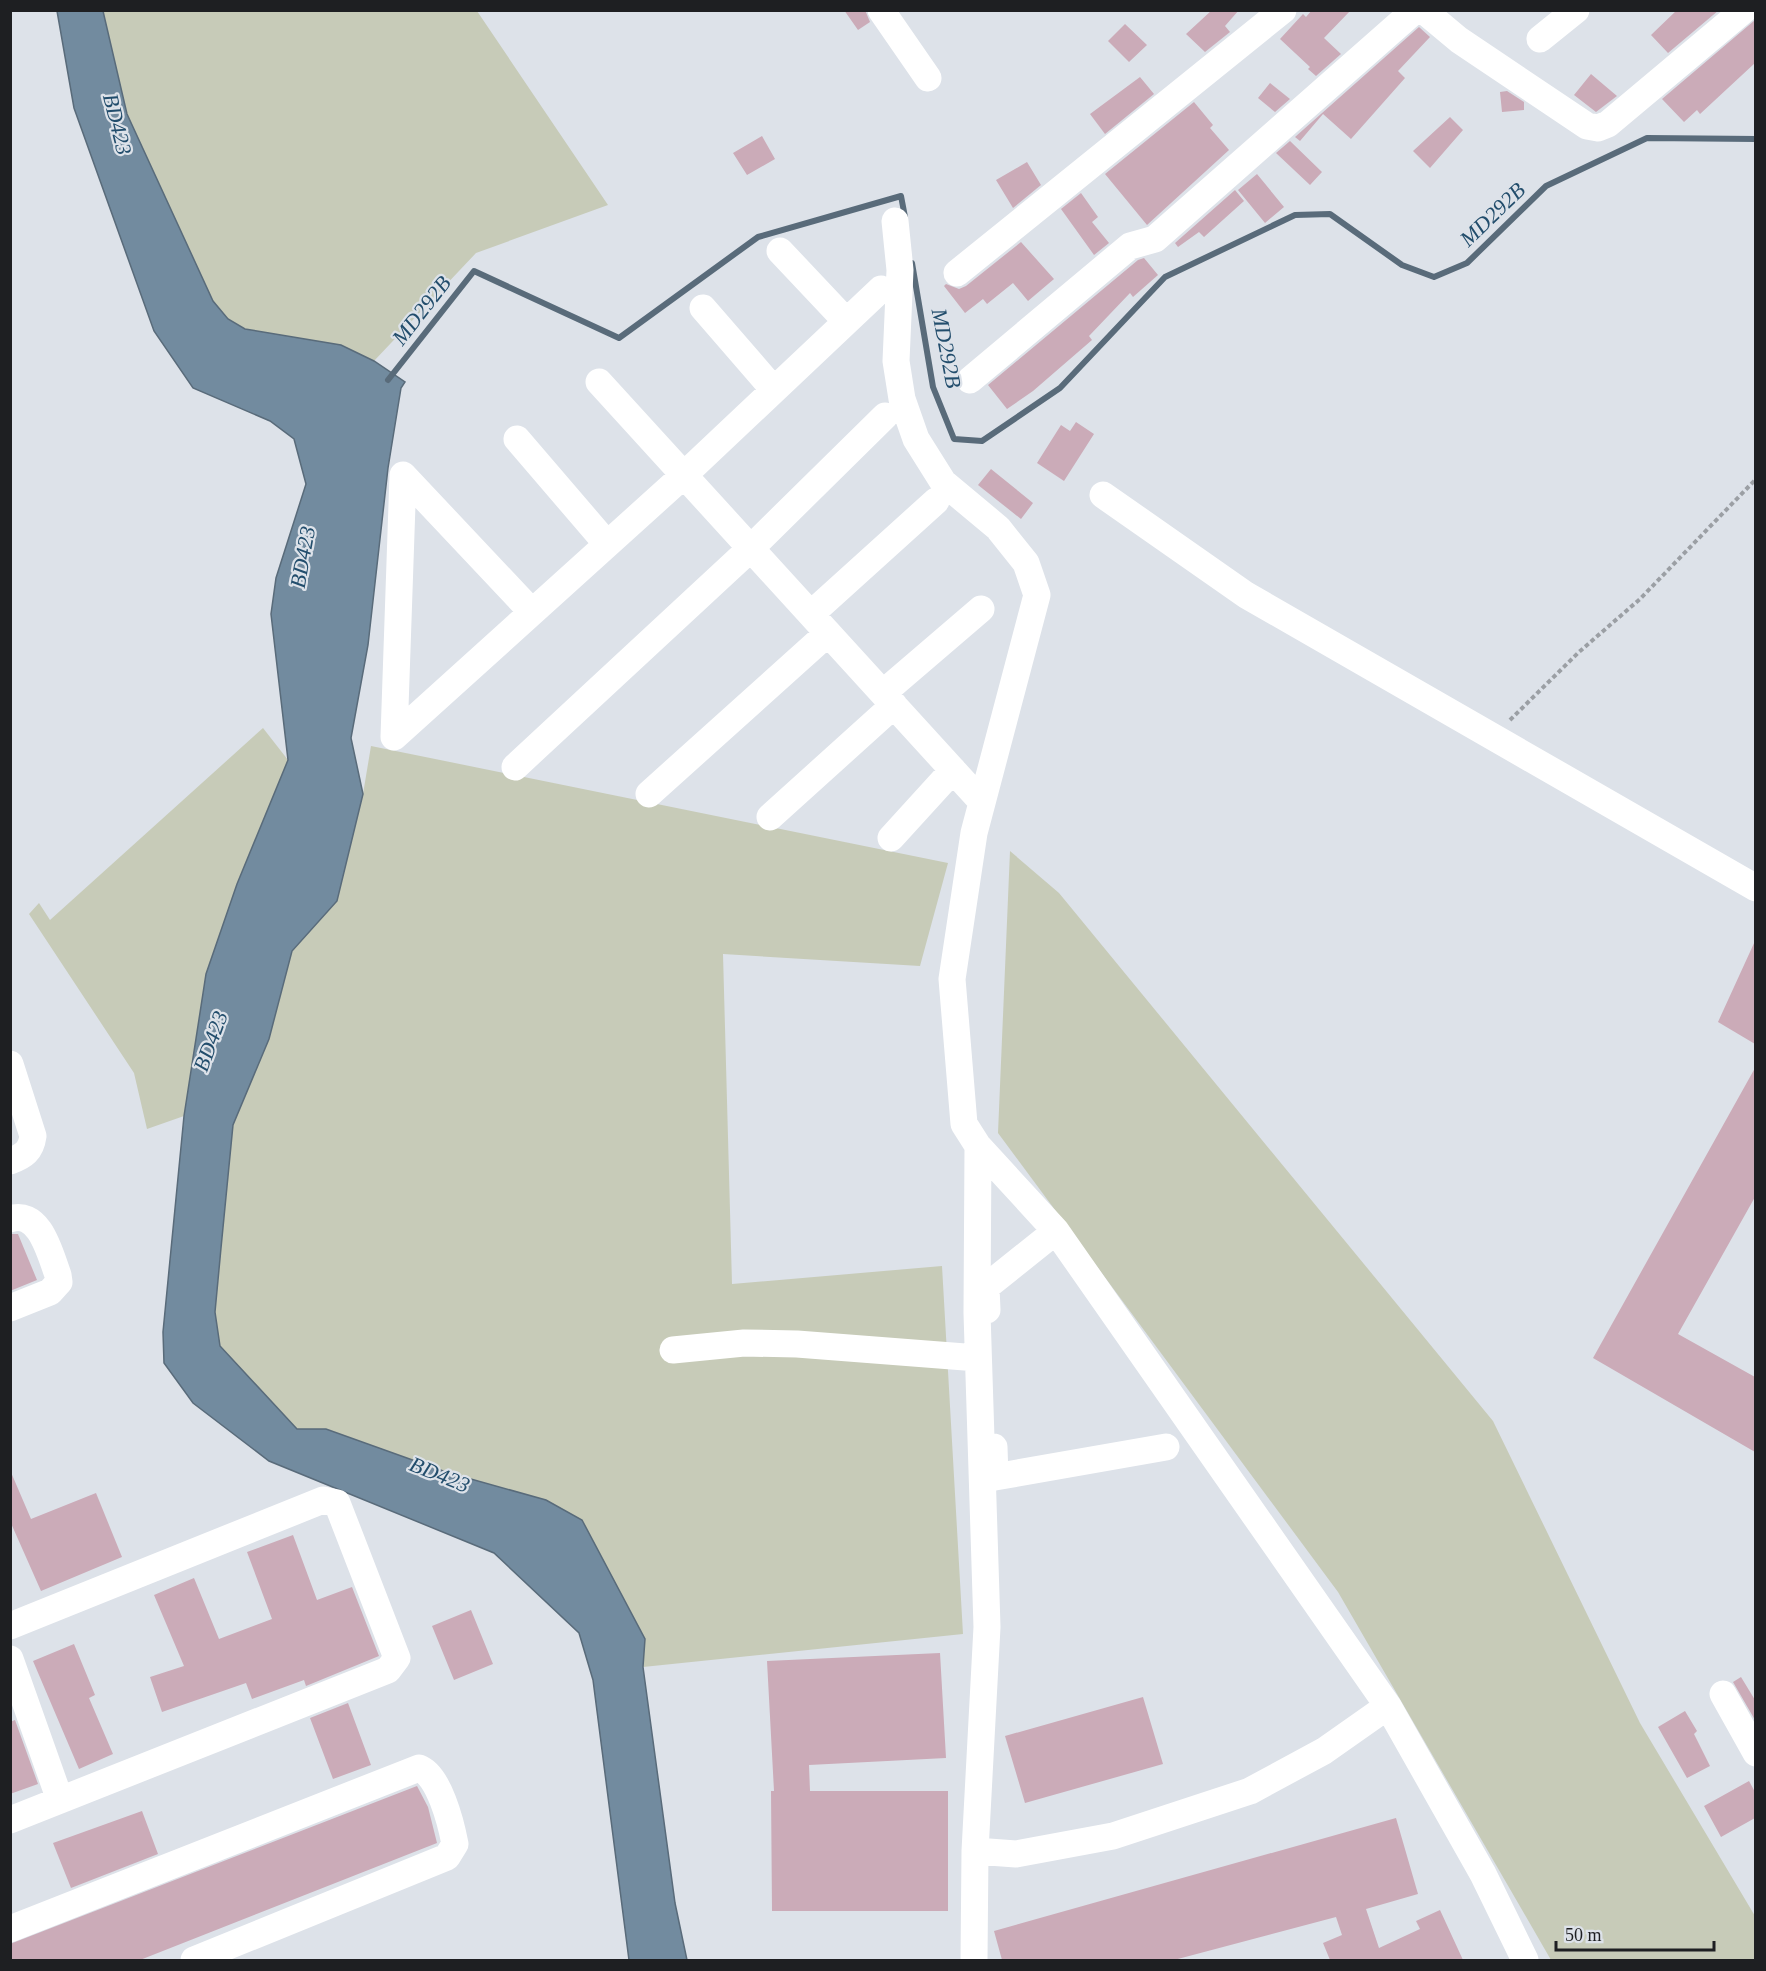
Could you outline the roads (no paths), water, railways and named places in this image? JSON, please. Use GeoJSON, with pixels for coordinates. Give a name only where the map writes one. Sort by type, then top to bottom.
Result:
{"type":"FeatureCollection","features":[{"type":"Feature","properties":{"kind":"street"},"geometry":{"type":"LineString","coordinates":[[880,10],[928,78]]}},
{"type":"Feature","properties":{"kind":"street"},"geometry":{"type":"LineString","coordinates":[[957,273],[1283,10]]}},
{"type":"Feature","properties":{"kind":"street"},"geometry":{"type":"LineString","coordinates":[[970,380],[1130,246],[1155,239],[1415,10]]}},
{"type":"Feature","properties":{"kind":"street"},"geometry":{"type":"LineString","coordinates":[[1423,10],[1459,40],[1587,126],[1598,128],[1608,124],[1744,10]]}},
{"type":"Feature","properties":{"kind":"street"},"geometry":{"type":"LineString","coordinates":[[1540,39],[1576,10]]}},
{"type":"Feature","properties":{"kind":"street"},"geometry":{"type":"LineString","coordinates":[[896,220],[900,270],[896,361],[902,399],[916,439],[943,482],[998,528],[1026,563],[1037,595],[974,833],[952,979],[964,1124],[978,1146],[1056,1231],[1388,1706],[1483,1874],[1525,1960]]}},
{"type":"Feature","properties":{"kind":"street"},"geometry":{"type":"LineString","coordinates":[[780,251],[846,321]]}},
{"type":"Feature","properties":{"kind":"street"},"geometry":{"type":"LineString","coordinates":[[532,612],[403,475],[394,737],[684,475],[881,289]]}},
{"type":"Feature","properties":{"kind":"street"},"geometry":{"type":"LineString","coordinates":[[703,308],[774,390]]}},
{"type":"Feature","properties":{"kind":"street"},"geometry":{"type":"LineString","coordinates":[[599,382],[982,802]]}},
{"type":"Feature","properties":{"kind":"street"},"geometry":{"type":"LineString","coordinates":[[515,767],[750,549],[885,416]]}},
{"type":"Feature","properties":{"kind":"street"},"geometry":{"type":"LineString","coordinates":[[517,440],[607,544]]}},
{"type":"Feature","properties":{"kind":"street"},"geometry":{"type":"LineString","coordinates":[[1103,495],[1246,595],[1755,888]]}},
{"type":"Feature","properties":{"kind":"street"},"geometry":{"type":"LineString","coordinates":[[650,794],[820,624],[936,501]]}},
{"type":"Feature","properties":{"kind":"street"},"geometry":{"type":"LineString","coordinates":[[770,817],[981,609]]}},
{"type":"Feature","properties":{"kind":"street"},"geometry":{"type":"LineString","coordinates":[[891,838],[953,770]]}},
{"type":"Feature","properties":{"kind":"street"},"geometry":{"type":"LineString","coordinates":[[10,1064],[33,1136],[32,1147],[24,1156],[10,1161]]}},
{"type":"Feature","properties":{"kind":"street"},"geometry":{"type":"LineString","coordinates":[[978,1146],[978,1358],[995,1477],[1166,1447]]}},
{"type":"Feature","properties":{"kind":"street"},"geometry":{"type":"LineString","coordinates":[[10,1219],[18,1217],[33,1222],[40,1230],[59,1282],[50,1292],[10,1308]]}},
{"type":"Feature","properties":{"kind":"street"},"geometry":{"type":"LineString","coordinates":[[974,1960],[975,1851],[987,1627],[986,1287],[1056,1231]]}},
{"type":"Feature","properties":{"kind":"street"},"geometry":{"type":"LineString","coordinates":[[673,1350],[744,1343],[797,1344],[978,1358]]}},
{"type":"Feature","properties":{"kind":"street"},"geometry":{"type":"LineString","coordinates":[[10,1626],[312,1504],[331,1500],[337,1503],[397,1658],[388,1670],[10,1820]]}},
{"type":"Feature","properties":{"kind":"street"},"geometry":{"type":"LineString","coordinates":[[10,1659],[60,1800]]}},
{"type":"Feature","properties":{"kind":"street"},"geometry":{"type":"LineString","coordinates":[[1723,1694],[1755,1753]]}},
{"type":"Feature","properties":{"kind":"street"},"geometry":{"type":"LineString","coordinates":[[975,1851],[1016,1854],[1113,1836],[1250,1791],[1324,1752],[1388,1706]]}},
{"type":"Feature","properties":{"kind":"street"},"geometry":{"type":"LineString","coordinates":[[10,1929],[418,1768],[432,1776],[452,1826],[455,1844],[447,1857],[194,1960]]}},
{"type":"Feature","properties":{"kind":"water","name":"BD423"},"geometry":{"type":"Polygon","coordinates":[[[57,11],[103,11],[127,114],[213,301],[228,319],[245,329],[341,345],[374,361],[405,382],[401,388],[388,468],[368,645],[351,738],[363,794],[337,901],[292,951],[269,1039],[233,1125],[215,1312],[220,1346],[297,1429],[326,1429],[446,1472],[546,1500],[582,1520],[645,1639],[643,1667],[675,1903],[687,1960],[629,1960],[593,1680],[579,1633],[494,1553],[269,1461],[193,1403],[164,1363],[163,1332],[184,1116],[206,974],[237,884],[288,760],[271,614],[276,578],[306,484],[294,439],[270,421],[193,388],[154,331],[74,108],[57,11]]]}},
{"type":"Feature","properties":{"kind":"waterway","name":"MD292B"},"geometry":{"type":"LineString","coordinates":[[912,263],[933,387],[954,439],[982,441],[1060,388],[1165,277],[1295,215],[1330,214],[1402,265],[1434,277],[1467,263],[1546,186],[1647,138],[1756,139]]}},
{"type":"Feature","properties":{"kind":"waterway","name":"MD292B"},"geometry":{"type":"LineString","coordinates":[[388,380],[474,271],[619,338],[758,237],[901,196],[905,217]]}}]}
